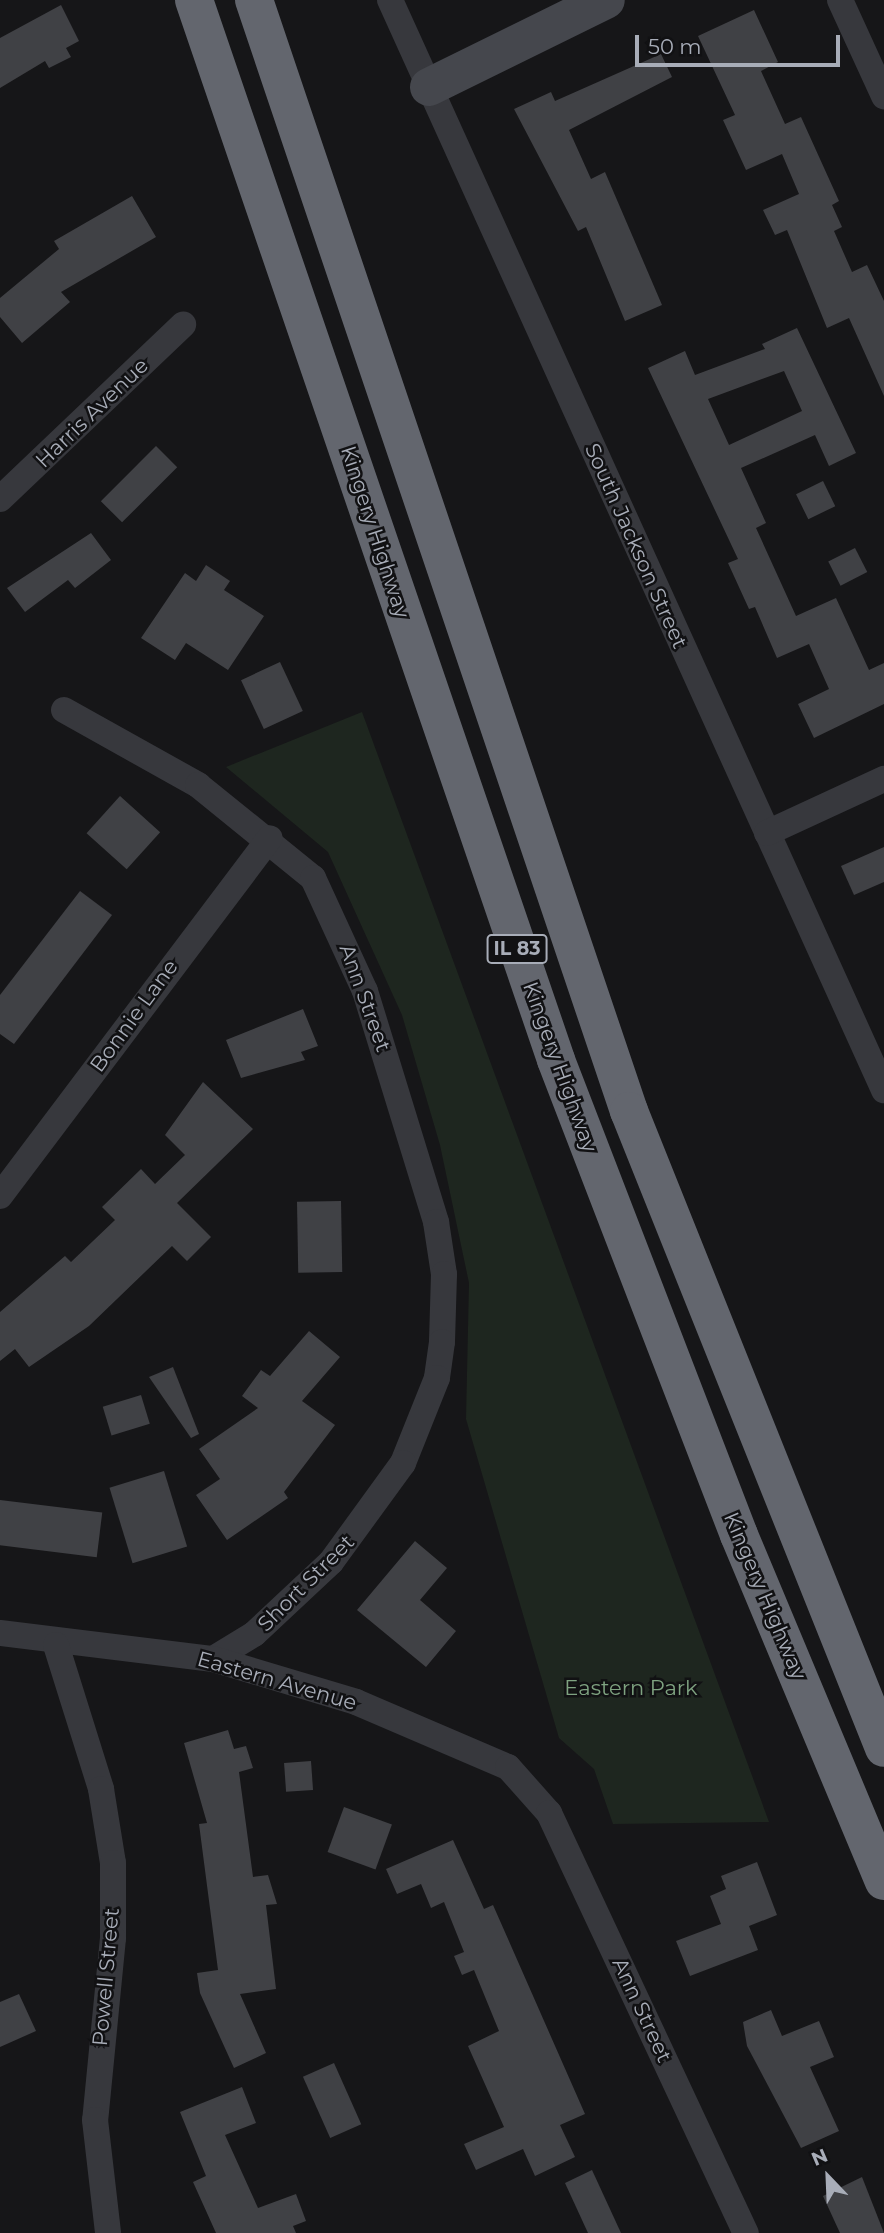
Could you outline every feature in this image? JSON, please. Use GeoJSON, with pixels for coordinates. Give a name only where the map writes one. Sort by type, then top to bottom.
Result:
{"type":"FeatureCollection","features":[{"type":"Feature","properties":{"kind":"highway","name":"Kingery Highway"},"geometry":{"type":"LineString","coordinates":[[194,0],[556,1060],[739,1535],[884,1881]]}},
{"type":"Feature","properties":{"kind":"highway","name":"IL 83"},"geometry":{"type":"LineString","coordinates":[[254,0],[629,1111],[884,1748]]}},
{"type":"Feature","properties":{"kind":"street","name":"South Jackson Street"},"geometry":{"type":"LineString","coordinates":[[390,0],[884,1090]]}},
{"type":"Feature","properties":{"kind":"street"},"geometry":{"type":"LineString","coordinates":[[429,87],[606,0]]}},
{"type":"Feature","properties":{"kind":"street"},"geometry":{"type":"LineString","coordinates":[[840,0],[884,96]]}},
{"type":"Feature","properties":{"kind":"street","name":"Harris Avenue"},"geometry":{"type":"LineString","coordinates":[[0,499],[183,325]]}},
{"type":"Feature","properties":{"kind":"street","name":"Ann Street"},"geometry":{"type":"LineString","coordinates":[[64,710],[198,785],[270,838],[313,878],[335,916],[421,1162],[444,1275],[442,1342],[423,1417]]}},
{"type":"Feature","properties":{"kind":"street"},"geometry":{"type":"LineString","coordinates":[[767,833],[884,779]]}},
{"type":"Feature","properties":{"kind":"street","name":"Bonnie Lane"},"geometry":{"type":"LineString","coordinates":[[0,1196],[270,838]]}},
{"type":"Feature","properties":{"kind":"street","name":"Short Street"},"geometry":{"type":"LineString","coordinates":[[213,1659],[254,1634],[361,1529],[403,1463],[423,1417]]}},
{"type":"Feature","properties":{"kind":"street","name":"Eastern Avenue"},"geometry":{"type":"LineString","coordinates":[[0,1633],[56,1645],[213,1659],[356,1702],[484,1752],[534,1790]]}},
{"type":"Feature","properties":{"kind":"street","name":"Powell Street"},"geometry":{"type":"LineString","coordinates":[[56,1645],[102,1789],[113,1863],[113,1938],[95,2120],[108,2233]]}},
{"type":"Feature","properties":{"kind":"street","name":"Ann Street"},"geometry":{"type":"LineString","coordinates":[[534,1790],[747,2233]]}},
{"type":"Feature","properties":{"kind":"green space","name":"Eastern Park"},"geometry":{"type":"Polygon","coordinates":[[[362,712],[769,1822],[613,1824],[594,1769],[559,1738],[466,1419],[469,1283],[440,1145],[402,1015],[328,852],[226,767],[362,712]]]}},
{"type":"Feature","properties":{"kind":"building"},"geometry":{"type":"Polygon","coordinates":[[[61,5],[79,41],[66,48],[71,57],[49,68],[45,61],[0,88],[0,38],[61,5]]]}},
{"type":"Feature","properties":{"kind":"building"},"geometry":{"type":"Polygon","coordinates":[[[754,10],[778,62],[761,71],[785,124],[801,117],[839,201],[832,205],[842,227],[834,231],[852,272],[867,265],[884,301],[884,396],[849,318],[827,328],[787,230],[775,235],[763,210],[799,194],[782,154],[746,170],[723,120],[735,115],[698,36],[754,10]]]}},
{"type":"Feature","properties":{"kind":"building"},"geometry":{"type":"Polygon","coordinates":[[[661,54],[672,77],[569,130],[591,179],[605,172],[662,305],[625,321],[586,227],[578,231],[514,109],[551,92],[555,101],[661,54]]]}},
{"type":"Feature","properties":{"kind":"building"},"geometry":{"type":"Polygon","coordinates":[[[132,196],[156,237],[61,292],[70,302],[22,343],[0,317],[0,298],[59,249],[54,241],[132,196]]]}},
{"type":"Feature","properties":{"kind":"building"},"geometry":{"type":"Polygon","coordinates":[[[797,328],[856,453],[829,466],[815,435],[741,468],[766,523],[756,528],[796,616],[836,598],[869,670],[884,663],[884,704],[814,738],[798,704],[829,689],[809,644],[777,658],[755,607],[749,609],[728,563],[738,559],[648,368],[685,351],[695,375],[765,349],[762,344],[797,328]],[[784,371],[708,399],[729,445],[802,411],[784,371]]]}},
{"type":"Feature","properties":{"kind":"building"},"geometry":{"type":"Polygon","coordinates":[[[156,446],[177,467],[122,522],[101,501],[156,446]]]}},
{"type":"Feature","properties":{"kind":"building"},"geometry":{"type":"Polygon","coordinates":[[[823,481],[835,506],[808,519],[796,494],[823,481]]]}},
{"type":"Feature","properties":{"kind":"building"},"geometry":{"type":"Polygon","coordinates":[[[91,533],[111,560],[75,588],[68,580],[25,612],[7,588],[91,533]]]}},
{"type":"Feature","properties":{"kind":"building"},"geometry":{"type":"Polygon","coordinates":[[[855,548],[867,572],[841,586],[828,562],[855,548]]]}},
{"type":"Feature","properties":{"kind":"building"},"geometry":{"type":"Polygon","coordinates":[[[206,565],[230,581],[224,590],[264,616],[228,670],[186,643],[175,660],[141,638],[185,573],[196,581],[206,565]]]}},
{"type":"Feature","properties":{"kind":"building"},"geometry":{"type":"Polygon","coordinates":[[[280,662],[303,711],[264,729],[241,680],[280,662]]]}},
{"type":"Feature","properties":{"kind":"building"},"geometry":{"type":"Polygon","coordinates":[[[120,796],[160,832],[127,869],[87,833],[120,796]]]}},
{"type":"Feature","properties":{"kind":"building"},"geometry":{"type":"Polygon","coordinates":[[[884,847],[884,882],[854,895],[841,866],[884,847]]]}},
{"type":"Feature","properties":{"kind":"building"},"geometry":{"type":"Polygon","coordinates":[[[80,891],[112,915],[14,1044],[0,1034],[0,995],[80,891]]]}},
{"type":"Feature","properties":{"kind":"building"},"geometry":{"type":"Polygon","coordinates":[[[303,1009],[318,1046],[301,1052],[305,1060],[241,1078],[226,1040],[303,1009]]]}},
{"type":"Feature","properties":{"kind":"building"},"geometry":{"type":"Polygon","coordinates":[[[203,1082],[253,1129],[177,1203],[211,1237],[187,1261],[172,1246],[89,1326],[29,1367],[15,1349],[0,1361],[0,1312],[65,1256],[71,1262],[115,1220],[102,1207],[141,1169],[155,1184],[185,1155],[165,1135],[203,1082]]]}},
{"type":"Feature","properties":{"kind":"building"},"geometry":{"type":"Polygon","coordinates":[[[341,1201],[342,1272],[298,1273],[297,1202],[341,1201]]]}},
{"type":"Feature","properties":{"kind":"building"},"geometry":{"type":"Polygon","coordinates":[[[309,1331],[340,1357],[302,1401],[335,1425],[284,1492],[288,1498],[227,1540],[196,1495],[220,1479],[199,1449],[258,1408],[242,1396],[261,1370],[270,1376],[309,1331]]]}},
{"type":"Feature","properties":{"kind":"building"},"geometry":{"type":"Polygon","coordinates":[[[173,1367],[199,1434],[191,1438],[149,1377],[173,1367]]]}},
{"type":"Feature","properties":{"kind":"building"},"geometry":{"type":"Polygon","coordinates":[[[141,1395],[150,1424],[112,1435],[103,1407],[141,1395]]]}},
{"type":"Feature","properties":{"kind":"building"},"geometry":{"type":"Polygon","coordinates":[[[164,1471],[187,1547],[133,1563],[109,1488],[164,1471]]]}},
{"type":"Feature","properties":{"kind":"building"},"geometry":{"type":"Polygon","coordinates":[[[0,1500],[102,1513],[97,1557],[0,1545],[0,1500]]]}},
{"type":"Feature","properties":{"kind":"building"},"geometry":{"type":"Polygon","coordinates":[[[415,1541],[447,1568],[420,1600],[456,1631],[426,1667],[357,1610],[415,1541]]]}},
{"type":"Feature","properties":{"kind":"building"},"geometry":{"type":"Polygon","coordinates":[[[228,1730],[234,1749],[246,1746],[253,1768],[239,1772],[253,1877],[268,1875],[277,1904],[266,1905],[276,1989],[240,1994],[266,2053],[234,2068],[200,1993],[197,1973],[218,1970],[199,1824],[207,1823],[184,1743],[228,1730]]]}},
{"type":"Feature","properties":{"kind":"building"},"geometry":{"type":"Polygon","coordinates":[[[311,1761],[313,1790],[286,1792],[284,1763],[311,1761]]]}},
{"type":"Feature","properties":{"kind":"building"},"geometry":{"type":"Polygon","coordinates":[[[344,1807],[392,1824],[376,1870],[328,1852],[344,1807]]]}},
{"type":"Feature","properties":{"kind":"building"},"geometry":{"type":"Polygon","coordinates":[[[453,1840],[484,1909],[493,1905],[585,2114],[560,2125],[575,2157],[535,2176],[523,2149],[476,2170],[464,2144],[504,2127],[468,2046],[499,2031],[474,1970],[462,1975],[454,1956],[464,1952],[444,1902],[431,1908],[421,1884],[397,1894],[386,1869],[453,1840]]]}},
{"type":"Feature","properties":{"kind":"building"},"geometry":{"type":"Polygon","coordinates":[[[757,1862],[777,1915],[749,1926],[758,1950],[690,1976],[676,1941],[721,1924],[710,1896],[726,1889],[721,1876],[757,1862]]]}},
{"type":"Feature","properties":{"kind":"building"},"geometry":{"type":"Polygon","coordinates":[[[19,1994],[36,2031],[0,2047],[0,2002],[19,1994]]]}},
{"type":"Feature","properties":{"kind":"building"},"geometry":{"type":"Polygon","coordinates":[[[771,2010],[782,2036],[819,2021],[834,2057],[810,2067],[839,2131],[801,2148],[747,2046],[743,2022],[771,2010]]]}},
{"type":"Feature","properties":{"kind":"building"},"geometry":{"type":"Polygon","coordinates":[[[334,2063],[361,2124],[330,2138],[303,2077],[334,2063]]]}},
{"type":"Feature","properties":{"kind":"building"},"geometry":{"type":"Polygon","coordinates":[[[242,2087],[256,2123],[225,2135],[258,2208],[296,2194],[306,2221],[293,2226],[296,2233],[216,2233],[193,2182],[206,2176],[180,2112],[242,2087]]]}},
{"type":"Feature","properties":{"kind":"building"},"geometry":{"type":"Polygon","coordinates":[[[592,2170],[621,2233],[588,2233],[565,2183],[592,2170]]]}},
{"type":"Feature","properties":{"kind":"building"},"geometry":{"type":"Polygon","coordinates":[[[862,2177],[884,2233],[840,2233],[823,2196],[862,2177]]]}}]}
